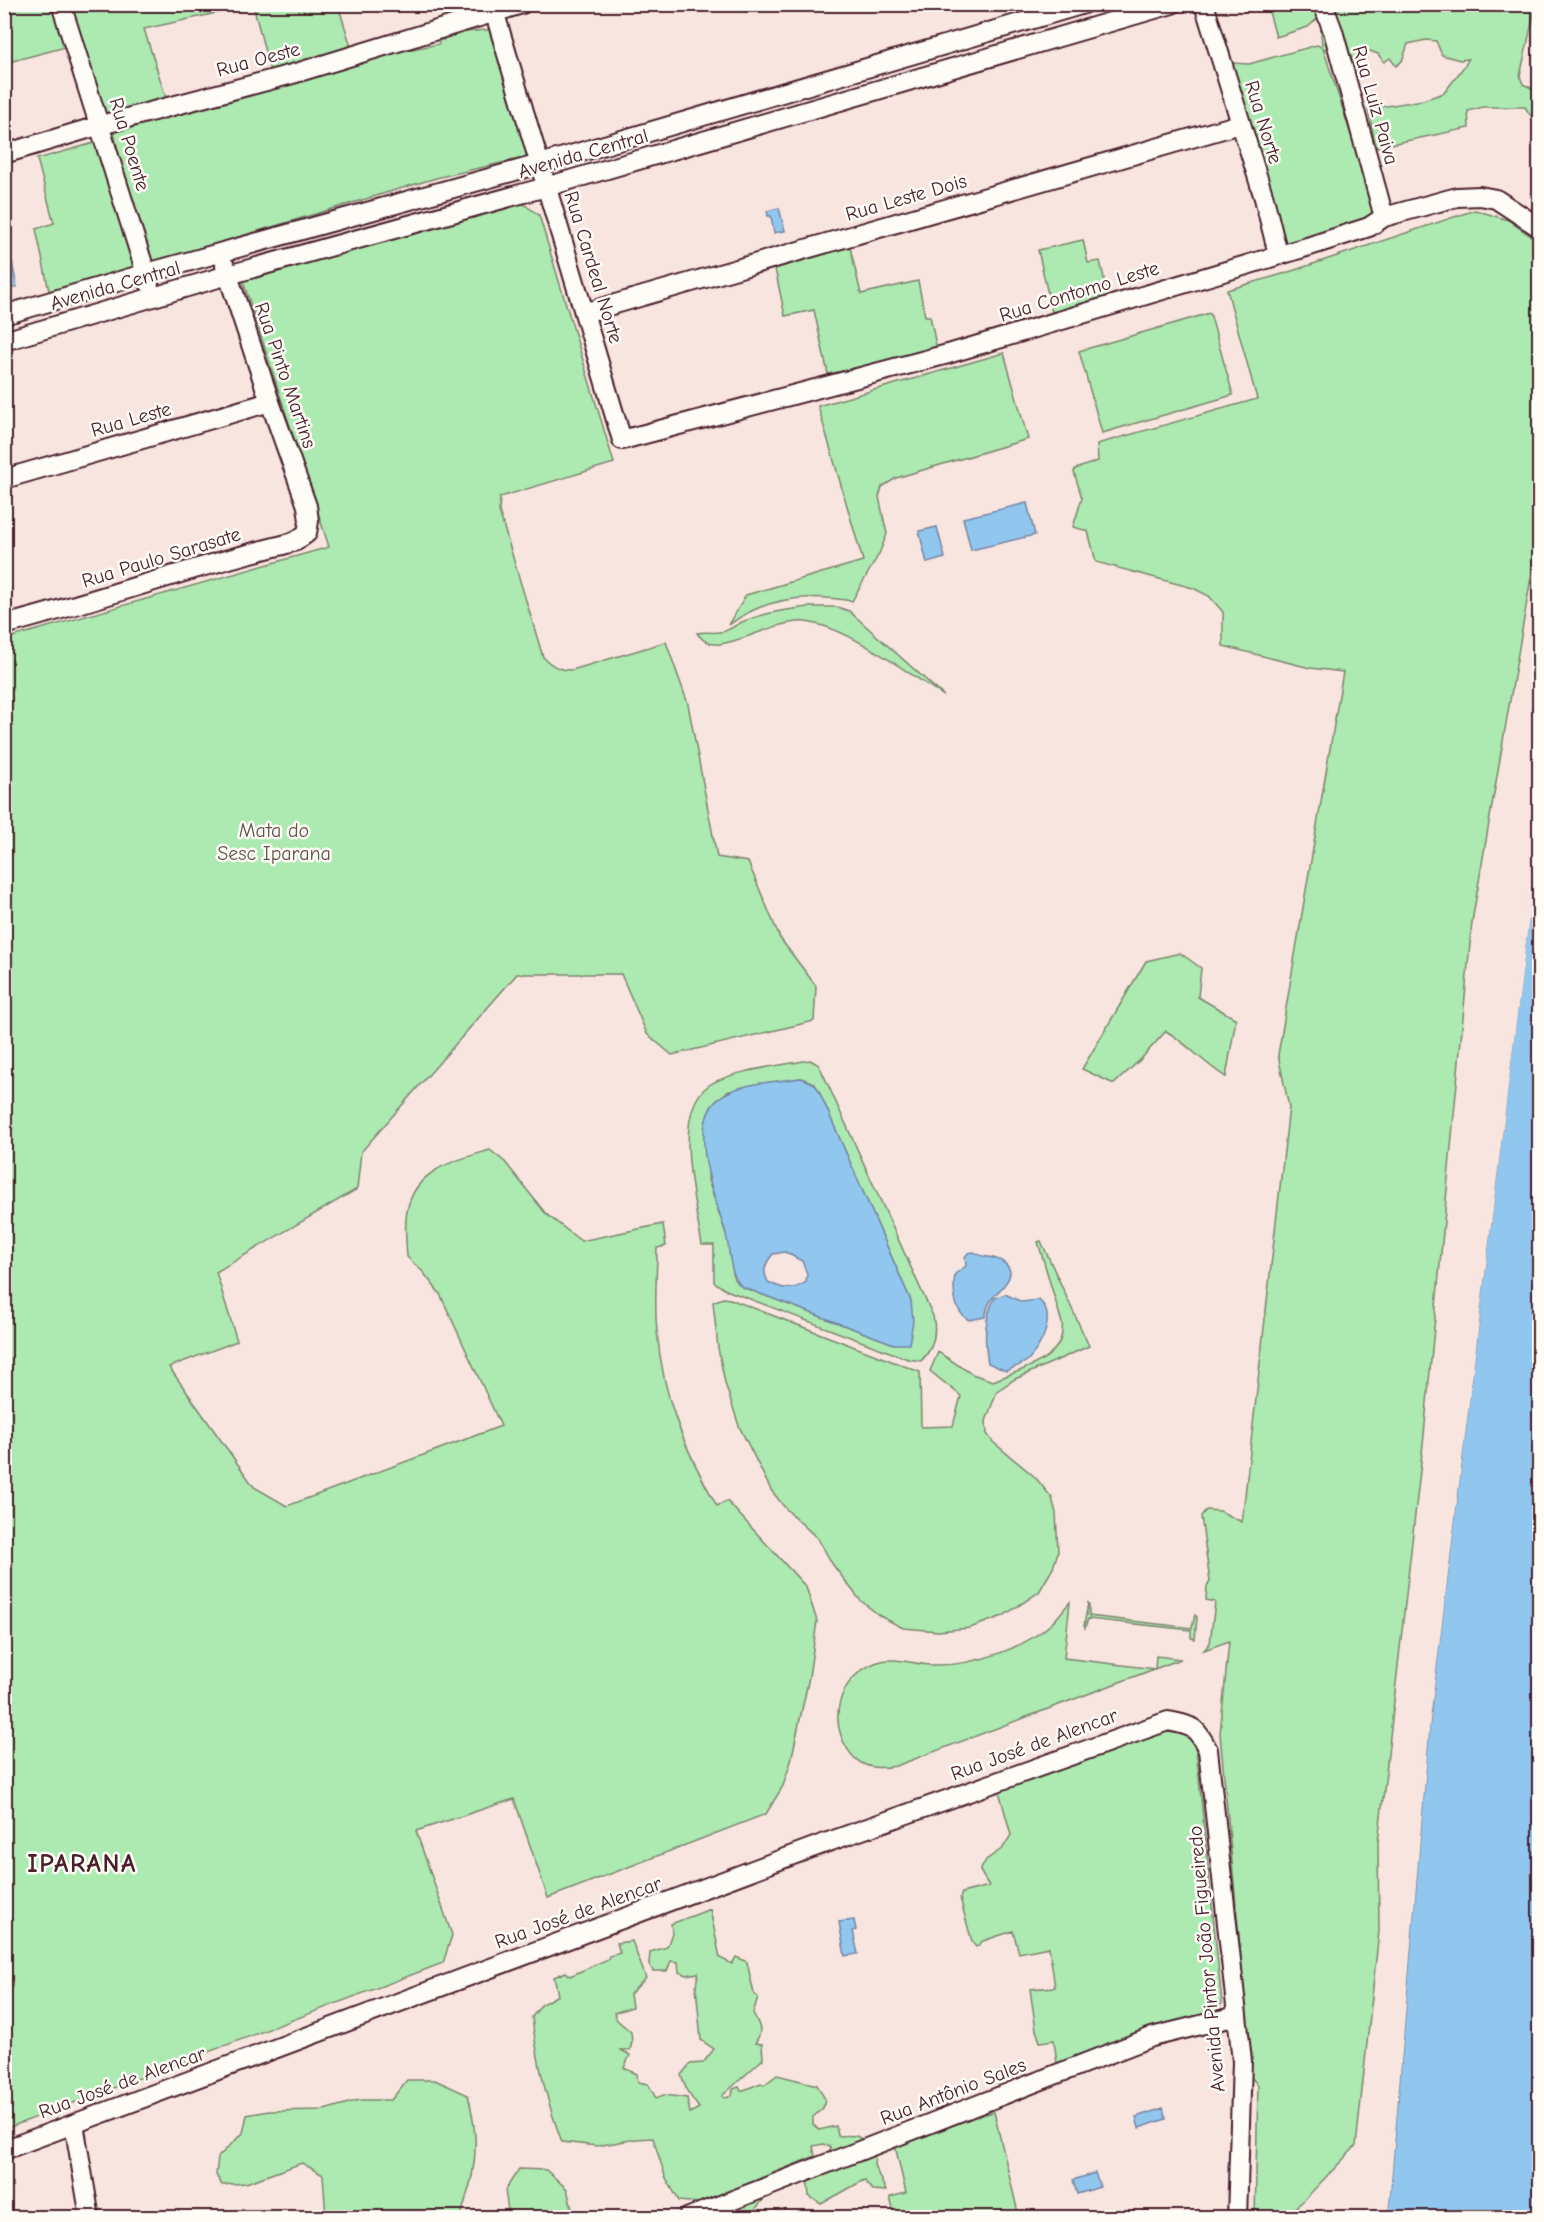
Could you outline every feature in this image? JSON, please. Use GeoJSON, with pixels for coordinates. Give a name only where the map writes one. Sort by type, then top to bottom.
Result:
{"type":"FeatureCollection","features":[{"type":"Feature","properties":{"kind":"street","name":"Rua Poente"},"geometry":{"type":"LineString","coordinates":[[62,4],[153,297]]}},
{"type":"Feature","properties":{"kind":"street","name":"Rua Oeste"},"geometry":{"type":"LineString","coordinates":[[4,154],[101,125],[296,73],[494,8],[522,4]]}},
{"type":"Feature","properties":{"kind":"street","name":"Avenida Central"},"geometry":{"type":"LineString","coordinates":[[4,315],[540,164],[1084,4]]}},
{"type":"Feature","properties":{"kind":"street","name":"Avenida Central"},"geometry":{"type":"LineString","coordinates":[[4,341],[228,275],[546,187],[1172,4]]}},
{"type":"Feature","properties":{"kind":"street","name":"Rua Norte"},"geometry":{"type":"LineString","coordinates":[[1204,4],[1264,198],[1278,254]]}},
{"type":"Feature","properties":{"kind":"street","name":"Rua Luiz Paiva"},"geometry":{"type":"LineString","coordinates":[[1323,4],[1333,31],[1384,217]]}},
{"type":"Feature","properties":{"kind":"street","name":"Rua Cardeal Norte"},"geometry":{"type":"LineString","coordinates":[[494,8],[622,440]]}},
{"type":"Feature","properties":{"kind":"street","name":"Rua Leste Dois"},"geometry":{"type":"LineString","coordinates":[[584,313],[1240,124]]}},
{"type":"Feature","properties":{"kind":"street","name":"Rua Contomo Leste"},"geometry":{"type":"LineString","coordinates":[[622,440],[948,354],[1369,227],[1384,217],[1457,197],[1480,196],[1496,199],[1539,228]]}},
{"type":"Feature","properties":{"kind":"street","name":"Rua Pinto Martins"},"geometry":{"type":"LineString","coordinates":[[221,253],[309,512]]}},
{"type":"Feature","properties":{"kind":"street","name":"Rua Leste"},"geometry":{"type":"LineString","coordinates":[[4,479],[270,402]]}},
{"type":"Feature","properties":{"kind":"street","name":"Rua Paulo Sarasate"},"geometry":{"type":"LineString","coordinates":[[4,625],[296,541],[306,533],[309,512]]}},
{"type":"Feature","properties":{"kind":"street","name":"Avenida Pintor João Figueiredo"},"geometry":{"type":"LineString","coordinates":[[1168,1721],[1188,1725],[1199,1732],[1208,1750],[1242,2061],[1237,2217]]}},
{"type":"Feature","properties":{"kind":"street","name":"Rua José de Alencar"},"geometry":{"type":"LineString","coordinates":[[4,2150],[817,1846],[1168,1721]]}},
{"type":"Feature","properties":{"kind":"street","name":"Rua Antônio Sales"},"geometry":{"type":"LineString","coordinates":[[687,2217],[1152,2037],[1237,2016]]}},
{"type":"Feature","properties":{"kind":"street"},"geometry":{"type":"LineString","coordinates":[[74,2124],[90,2217]]}},
{"type":"Feature","properties":{"kind":"green space"},"geometry":{"type":"Polygon","coordinates":[[[5,5],[60,5],[73,45],[5,63],[5,5]]]}},
{"type":"Feature","properties":{"kind":"green space"},"geometry":{"type":"Polygon","coordinates":[[[68,5],[253,5],[144,29],[167,101],[105,117],[68,5]]]}},
{"type":"Feature","properties":{"kind":"green space"},"geometry":{"type":"Polygon","coordinates":[[[253,5],[338,5],[353,53],[271,75],[253,5]]]}},
{"type":"Feature","properties":{"kind":"green space"},"geometry":{"type":"Polygon","coordinates":[[[1267,5],[1536,5],[1520,76],[1523,84],[1539,92],[1539,110],[1531,116],[1525,107],[1483,107],[1468,111],[1469,128],[1376,147],[1368,109],[1423,100],[1444,93],[1468,59],[1460,60],[1442,55],[1436,41],[1426,40],[1408,44],[1402,61],[1396,66],[1390,58],[1384,62],[1378,54],[1367,50],[1364,70],[1351,65],[1343,55],[1323,48],[1377,215],[1286,251],[1232,63],[1249,64],[1317,45],[1322,47],[1320,16],[1308,27],[1276,37],[1267,5]]]}},
{"type":"Feature","properties":{"kind":"green space"},"geometry":{"type":"Polygon","coordinates":[[[495,29],[531,156],[436,178],[151,263],[129,198],[113,129],[397,52],[439,44],[439,40],[444,40],[446,34],[495,29]]]}},
{"type":"Feature","properties":{"kind":"green space"},"geometry":{"type":"Polygon","coordinates":[[[98,142],[136,266],[49,291],[36,229],[54,223],[37,159],[98,142]]]}},
{"type":"Feature","properties":{"kind":"green space","name":"Mata do Sesc Iparana"},"geometry":{"type":"Polygon","coordinates":[[[522,203],[539,215],[614,463],[500,497],[499,511],[543,657],[556,667],[572,670],[666,642],[688,704],[717,857],[748,862],[780,938],[816,986],[814,1021],[672,1055],[647,1034],[621,974],[517,974],[361,1152],[357,1189],[216,1272],[237,1341],[169,1367],[254,1487],[287,1506],[501,1426],[440,1294],[423,1272],[407,1257],[406,1219],[409,1202],[415,1189],[424,1179],[447,1164],[490,1150],[505,1162],[546,1214],[581,1241],[663,1224],[666,1246],[657,1248],[656,1321],[664,1379],[685,1443],[717,1506],[727,1501],[806,1587],[817,1621],[809,1677],[791,1761],[783,1786],[766,1814],[548,1898],[514,1799],[416,1831],[452,1935],[443,1963],[5,2129],[5,639],[329,547],[242,278],[522,203]]]}},
{"type":"Feature","properties":{"kind":"green space"},"geometry":{"type":"Polygon","coordinates":[[[1475,210],[1508,220],[1539,242],[1539,531],[1472,922],[1424,1435],[1378,1843],[1379,1931],[1356,2146],[1302,2202],[1283,2217],[1255,2217],[1258,2085],[1250,2076],[1220,1734],[1229,1641],[1204,1650],[1210,1643],[1215,1602],[1206,1600],[1207,1586],[1210,1582],[1201,1516],[1206,1510],[1220,1511],[1242,1522],[1289,1107],[1278,1055],[1343,672],[1310,668],[1223,646],[1223,612],[1209,596],[1193,588],[1096,562],[1088,531],[1073,527],[1082,498],[1074,472],[1075,469],[1098,461],[1097,444],[1257,399],[1227,290],[1286,273],[1475,210]]]}},
{"type":"Feature","properties":{"kind":"green space"},"geometry":{"type":"Polygon","coordinates":[[[1083,240],[1088,263],[1100,261],[1109,300],[1052,312],[1038,250],[1083,240]]]}},
{"type":"Feature","properties":{"kind":"green space"},"geometry":{"type":"Polygon","coordinates":[[[850,247],[861,294],[918,281],[925,316],[930,316],[937,350],[828,374],[814,310],[785,316],[774,264],[850,247]]]}},
{"type":"Feature","properties":{"kind":"green space"},"geometry":{"type":"Polygon","coordinates":[[[1210,313],[1233,395],[1102,433],[1079,351],[1210,313]]]}},
{"type":"Feature","properties":{"kind":"green space"},"geometry":{"type":"Polygon","coordinates":[[[1004,353],[1028,439],[896,478],[882,487],[879,497],[887,534],[879,554],[852,601],[819,597],[772,603],[757,608],[729,625],[746,595],[863,561],[818,406],[1004,353]]]}},
{"type":"Feature","properties":{"kind":"green space"},"geometry":{"type":"Polygon","coordinates":[[[808,607],[837,607],[849,611],[944,696],[872,649],[852,638],[813,623],[786,624],[720,644],[707,642],[697,633],[725,631],[758,616],[808,607]]]}},
{"type":"Feature","properties":{"kind":"green space"},"geometry":{"type":"Polygon","coordinates":[[[1180,953],[1201,968],[1198,997],[1236,1019],[1226,1077],[1166,1031],[1114,1084],[1082,1069],[1146,961],[1180,953]]]}},
{"type":"Feature","properties":{"kind":"green space"},"geometry":{"type":"Polygon","coordinates":[[[810,1060],[819,1065],[933,1316],[933,1340],[921,1361],[908,1359],[726,1290],[714,1282],[714,1245],[702,1245],[689,1161],[688,1138],[691,1116],[697,1099],[708,1086],[729,1076],[810,1060]],[[801,1078],[757,1084],[727,1092],[711,1107],[708,1180],[728,1240],[734,1279],[742,1287],[894,1344],[911,1301],[814,1083],[801,1078]]]}},
{"type":"Feature","properties":{"kind":"green space"},"geometry":{"type":"Polygon","coordinates":[[[1041,1241],[1089,1346],[1015,1379],[997,1391],[986,1421],[987,1434],[993,1442],[1035,1477],[1052,1498],[1056,1513],[1058,1552],[1053,1568],[1039,1592],[1003,1616],[970,1628],[938,1631],[903,1628],[880,1616],[860,1600],[833,1565],[818,1539],[786,1509],[771,1490],[739,1426],[725,1383],[713,1302],[723,1298],[730,1299],[920,1372],[921,1427],[953,1426],[961,1396],[930,1371],[938,1352],[972,1374],[993,1381],[1039,1362],[1057,1346],[1062,1336],[1062,1323],[1038,1242],[1041,1241]]]}},
{"type":"Feature","properties":{"kind":"green space"},"geometry":{"type":"Polygon","coordinates":[[[1070,1602],[1064,1658],[1155,1669],[896,1766],[871,1767],[861,1763],[843,1742],[838,1715],[840,1702],[852,1679],[862,1670],[875,1663],[889,1660],[927,1665],[949,1665],[997,1654],[1027,1641],[1040,1632],[1052,1623],[1070,1602]]]}},
{"type":"Feature","properties":{"kind":"green space"},"geometry":{"type":"Polygon","coordinates":[[[1088,1603],[1089,1616],[1192,1628],[1195,1615],[1197,1617],[1195,1639],[1191,1638],[1191,1630],[1088,1619],[1085,1628],[1088,1603]]]}},
{"type":"Feature","properties":{"kind":"green space"},"geometry":{"type":"Polygon","coordinates":[[[1156,1656],[1181,1659],[1155,1669],[1156,1656]]]}},
{"type":"Feature","properties":{"kind":"green space"},"geometry":{"type":"Polygon","coordinates":[[[1153,1732],[1172,1732],[1184,1735],[1189,1738],[1196,1749],[1222,2003],[1218,2009],[1213,2011],[1144,2032],[1057,2064],[1054,2040],[1040,2042],[1030,1989],[1055,1987],[1049,1947],[1019,1953],[1013,1931],[983,1941],[976,1947],[972,1942],[960,1898],[962,1893],[989,1886],[980,1871],[986,1860],[1003,1848],[1011,1835],[999,1791],[1153,1732]]]}},
{"type":"Feature","properties":{"kind":"green space"},"geometry":{"type":"Polygon","coordinates":[[[710,1909],[720,1958],[732,1964],[736,1957],[747,1962],[754,1994],[758,1997],[753,2013],[760,2031],[755,2043],[762,2044],[763,2059],[722,2096],[724,2098],[732,2096],[733,2089],[739,2087],[741,2091],[761,2083],[764,2085],[777,2075],[817,2085],[825,2099],[823,2108],[813,2117],[813,2124],[819,2130],[836,2126],[838,2136],[857,2136],[863,2140],[875,2154],[874,2165],[886,2191],[872,2190],[864,2180],[821,2204],[809,2196],[807,2176],[832,2155],[830,2147],[823,2144],[813,2146],[815,2156],[761,2178],[766,2196],[749,2217],[733,2217],[725,2195],[699,2203],[679,2201],[665,2176],[653,2138],[597,2146],[562,2142],[543,2081],[532,2017],[542,2004],[558,1995],[554,1977],[566,1972],[570,1976],[608,1959],[609,1956],[620,1953],[617,1943],[632,1941],[646,1978],[630,1994],[632,2007],[614,2013],[617,2020],[631,2032],[630,2050],[621,2050],[630,2055],[624,2068],[637,2074],[638,2082],[648,2084],[656,2098],[664,2095],[687,2098],[690,2113],[699,2108],[687,2091],[681,2075],[690,2064],[703,2063],[714,2049],[701,2040],[696,1986],[698,1973],[686,1975],[679,1972],[678,1962],[671,1961],[667,1971],[653,1971],[649,1964],[650,1952],[667,1947],[672,1933],[671,1924],[710,1909]]]}},
{"type":"Feature","properties":{"kind":"green space"},"geometry":{"type":"Polygon","coordinates":[[[407,2080],[435,2080],[468,2095],[474,2125],[475,2155],[461,2217],[326,2217],[323,2175],[302,2163],[246,2183],[222,2185],[216,2175],[218,2157],[243,2133],[247,2115],[269,2111],[324,2110],[359,2100],[391,2100],[407,2080]]]}},
{"type":"Feature","properties":{"kind":"green space"},"geometry":{"type":"Polygon","coordinates":[[[994,2112],[1019,2217],[895,2217],[890,2197],[906,2193],[893,2137],[994,2112]]]}},
{"type":"Feature","properties":{"kind":"green space"},"geometry":{"type":"Polygon","coordinates":[[[519,2169],[546,2170],[567,2189],[574,2217],[509,2217],[505,2190],[519,2169]]]}},
{"type":"Feature","properties":{"kind":"water"},"geometry":{"type":"Polygon","coordinates":[[[779,208],[785,231],[774,233],[771,216],[768,216],[767,211],[779,208]]]}},
{"type":"Feature","properties":{"kind":"water"},"geometry":{"type":"Polygon","coordinates":[[[12,262],[17,287],[5,289],[5,263],[12,262]]]}},
{"type":"Feature","properties":{"kind":"water"},"geometry":{"type":"Polygon","coordinates":[[[1027,503],[1035,535],[971,550],[963,518],[1027,503]]]}},
{"type":"Feature","properties":{"kind":"water"},"geometry":{"type":"Polygon","coordinates":[[[937,527],[945,558],[927,563],[919,531],[937,527]]]}},
{"type":"Feature","properties":{"kind":"water"},"geometry":{"type":"Polygon","coordinates":[[[1539,832],[1539,2217],[1388,2218],[1430,1720],[1539,832]]]}},
{"type":"Feature","properties":{"kind":"water"},"geometry":{"type":"Polygon","coordinates":[[[801,1078],[813,1083],[818,1089],[911,1301],[913,1321],[909,1344],[894,1344],[742,1287],[734,1274],[726,1234],[708,1175],[704,1135],[707,1117],[715,1102],[729,1092],[755,1084],[801,1078]],[[785,1252],[773,1254],[765,1267],[768,1282],[787,1288],[806,1282],[807,1274],[802,1261],[785,1252]]]}},
{"type":"Feature","properties":{"kind":"water"},"geometry":{"type":"Polygon","coordinates":[[[974,1252],[1001,1261],[1010,1271],[1007,1281],[990,1301],[985,1317],[969,1320],[957,1305],[954,1280],[955,1274],[966,1266],[965,1257],[968,1253],[974,1252]]]}},
{"type":"Feature","properties":{"kind":"water"},"geometry":{"type":"Polygon","coordinates":[[[1005,1294],[1022,1302],[1039,1300],[1047,1314],[1045,1330],[1038,1347],[1028,1360],[1006,1371],[988,1363],[986,1347],[987,1321],[991,1305],[995,1298],[1005,1294]]]}},
{"type":"Feature","properties":{"kind":"water"},"geometry":{"type":"Polygon","coordinates":[[[854,1920],[856,1930],[853,1931],[858,1954],[845,1956],[839,1922],[854,1920]]]}},
{"type":"Feature","properties":{"kind":"water"},"geometry":{"type":"Polygon","coordinates":[[[1163,2108],[1166,2119],[1139,2128],[1136,2117],[1163,2108]]]}},
{"type":"Feature","properties":{"kind":"water"},"geometry":{"type":"Polygon","coordinates":[[[1095,2173],[1100,2187],[1077,2194],[1073,2180],[1095,2173]]]}},
{"type":"Feature","properties":{"kind":"pier"},"geometry":{"type":"Polygon","coordinates":[[[1540,829],[1430,1720],[1388,2217],[1385,2218],[1427,1719],[1532,856],[1537,831],[1540,829]]]}},
{"type":"Feature","properties":{"kind":"district","name":"IPARANA"},"geometry":{"type":"Point","coordinates":[82,1863]}}]}
